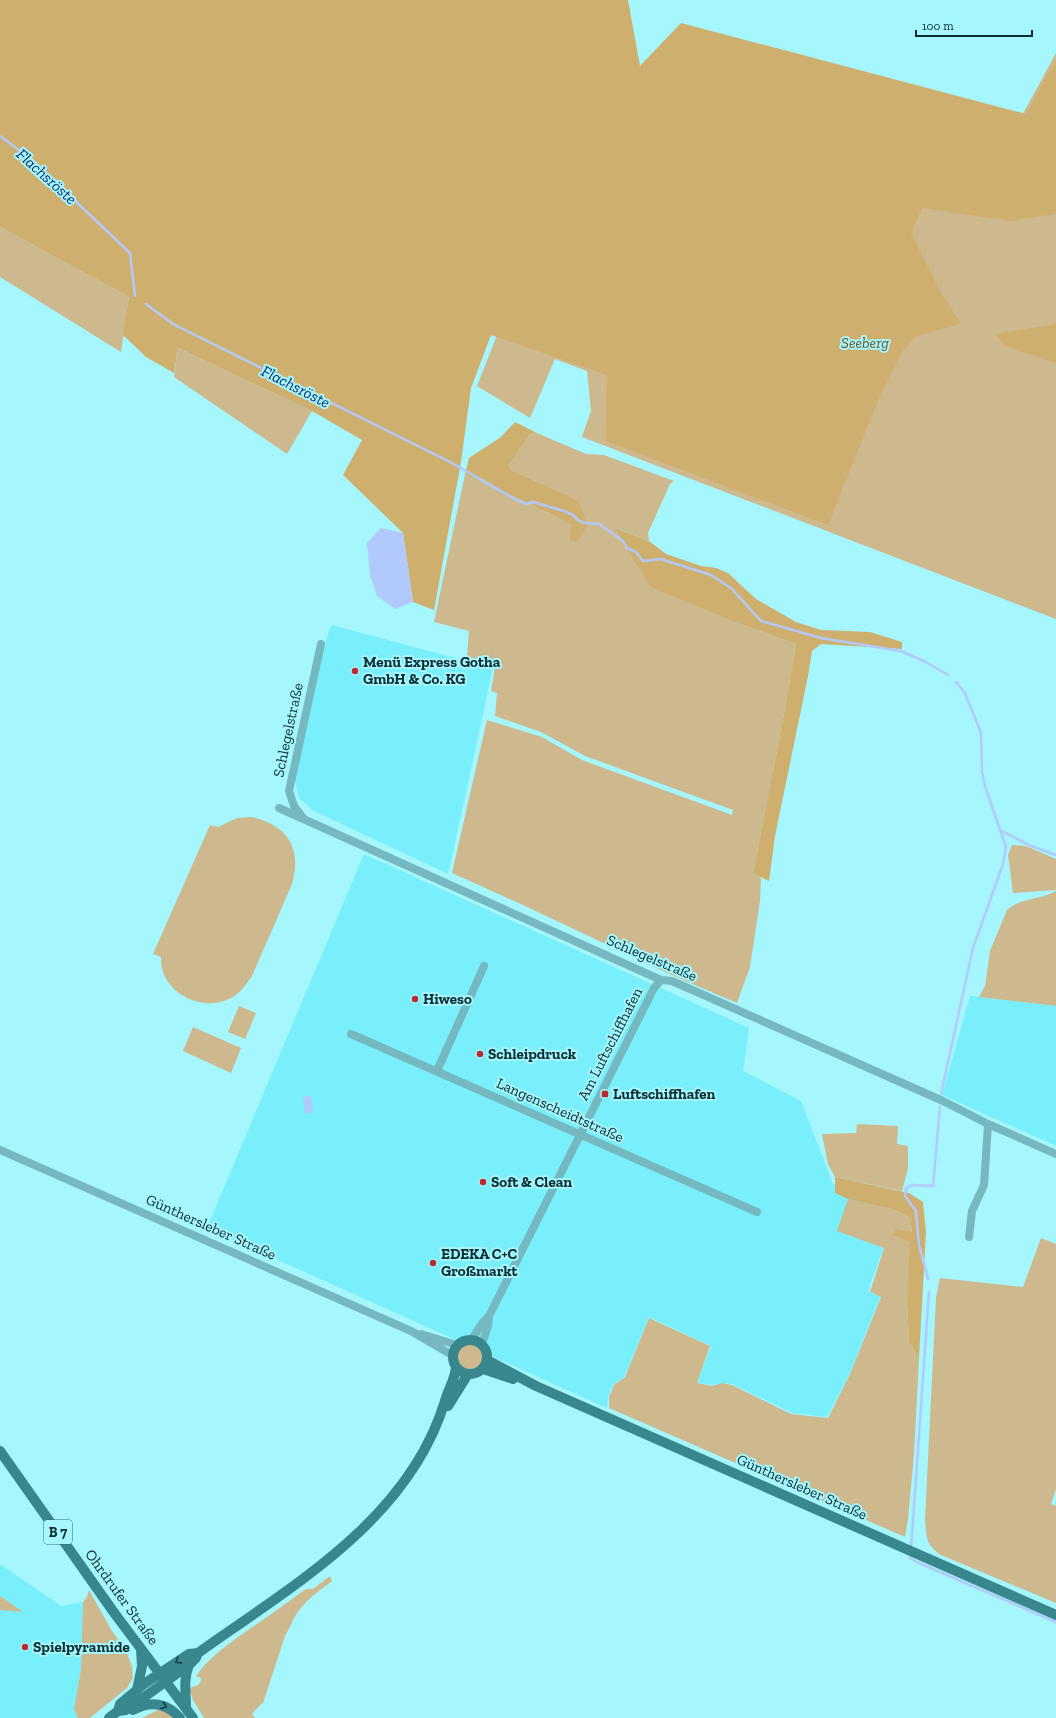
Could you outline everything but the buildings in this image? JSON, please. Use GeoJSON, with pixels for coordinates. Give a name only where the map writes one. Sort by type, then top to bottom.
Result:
{"type":"FeatureCollection","features":[{"type":"Feature","properties":{"kind":"main road"},"geometry":{"type":"LineString","coordinates":[[119,1715],[120,1704],[159,1673],[189,1654],[198,1653],[325,1563],[360,1531],[393,1495],[405,1479],[418,1459],[442,1413],[445,1401],[455,1377],[456,1367],[452,1355],[457,1345],[461,1341],[472,1339],[482,1344],[486,1351],[485,1364],[478,1372],[468,1374],[456,1367]]}},
{"type":"Feature","properties":{"kind":"main road","name":"Günthersleber Straße"},"geometry":{"type":"LineString","coordinates":[[485,1364],[1056,1615]]}},
{"type":"Feature","properties":{"kind":"main road"},"geometry":{"type":"LineString","coordinates":[[442,1413],[451,1403],[468,1374]]}},
{"type":"Feature","properties":{"kind":"main road","name":"Ohrdrufer Straße"},"geometry":{"type":"LineString","coordinates":[[0,1451],[166,1682]]}},
{"type":"Feature","properties":{"kind":"main road"},"geometry":{"type":"LineString","coordinates":[[137,1690],[142,1666],[141,1649]]}},
{"type":"Feature","properties":{"kind":"main road"},"geometry":{"type":"LineString","coordinates":[[186,1708],[184,1685],[186,1672],[198,1653]]}},
{"type":"Feature","properties":{"kind":"main road"},"geometry":{"type":"LineString","coordinates":[[119,1715],[190,1665]]}},
{"type":"Feature","properties":{"kind":"main road","name":"B 7"},"geometry":{"type":"LineString","coordinates":[[166,1682],[193,1718]]}},
{"type":"Feature","properties":{"kind":"main road"},"geometry":{"type":"LineString","coordinates":[[109,1718],[154,1703],[167,1707],[180,1718]]}},
{"type":"Feature","properties":{"kind":"street","name":"Schlegelstraße"},"geometry":{"type":"LineString","coordinates":[[304,819],[294,806],[289,791],[321,644]]}},
{"type":"Feature","properties":{"kind":"street","name":"Schlegelstraße"},"geometry":{"type":"LineString","coordinates":[[279,808],[661,980],[672,981],[943,1101],[988,1124],[1056,1154]]}},
{"type":"Feature","properties":{"kind":"street"},"geometry":{"type":"LineString","coordinates":[[438,1072],[484,966]]}},
{"type":"Feature","properties":{"kind":"street","name":"Am Luftschiffhafen"},"geometry":{"type":"LineString","coordinates":[[472,1339],[483,1322],[489,1316],[654,988],[661,980]]}},
{"type":"Feature","properties":{"kind":"street","name":"Langenscheidtstraße"},"geometry":{"type":"LineString","coordinates":[[351,1034],[756,1212]]}},
{"type":"Feature","properties":{"kind":"street"},"geometry":{"type":"LineString","coordinates":[[969,1237],[972,1212],[984,1185],[988,1124]]}},
{"type":"Feature","properties":{"kind":"street","name":"Günthersleber Straße"},"geometry":{"type":"LineString","coordinates":[[0,1150],[411,1331],[452,1355]]}},
{"type":"Feature","properties":{"kind":"street","name":"Am Luftschiffhafen"},"geometry":{"type":"LineString","coordinates":[[482,1344],[488,1326],[489,1316]]}},
{"type":"Feature","properties":{"kind":"street","name":"Günthersleber Straße"},"geometry":{"type":"LineString","coordinates":[[411,1331],[436,1337],[457,1345]]}},
{"type":"Feature","properties":{"kind":"shaded area"},"geometry":{"type":"Polygon","coordinates":[[[381,528],[403,533],[413,602],[395,609],[377,596],[370,575],[367,543],[381,528]]]}},
{"type":"Feature","properties":{"kind":"shaded area"},"geometry":{"type":"Polygon","coordinates":[[[331,625],[493,668],[448,874],[314,811],[299,798],[295,780],[323,650],[331,625]]]}},
{"type":"Feature","properties":{"kind":"shaded area"},"geometry":{"type":"Polygon","coordinates":[[[364,854],[749,1028],[743,1071],[801,1101],[833,1184],[886,1205],[883,1249],[868,1291],[880,1297],[850,1373],[827,1417],[792,1413],[732,1384],[722,1383],[712,1385],[697,1383],[711,1346],[649,1317],[624,1377],[613,1385],[608,1397],[607,1408],[207,1228],[364,854]]]}},
{"type":"Feature","properties":{"kind":"shaded area"},"geometry":{"type":"Polygon","coordinates":[[[970,996],[1056,1006],[1056,1146],[942,1095],[970,996]]]}},
{"type":"Feature","properties":{"kind":"shaded area"},"geometry":{"type":"Polygon","coordinates":[[[311,1096],[313,1113],[305,1114],[303,1097],[311,1096]]]}},
{"type":"Feature","properties":{"kind":"shaded area"},"geometry":{"type":"Polygon","coordinates":[[[0,1564],[61,1606],[83,1602],[81,1669],[74,1709],[78,1718],[0,1718],[0,1564]]]}},
{"type":"Feature","properties":{"kind":"green space"},"geometry":{"type":"Polygon","coordinates":[[[0,0],[628,0],[640,66],[681,23],[1026,114],[1056,59],[1056,214],[1010,221],[922,208],[911,233],[942,295],[961,323],[915,337],[902,352],[880,396],[828,525],[606,441],[607,375],[491,335],[471,388],[461,462],[434,610],[413,602],[403,533],[343,475],[362,440],[312,411],[178,348],[174,373],[146,357],[123,335],[129,297],[0,227],[0,0]]]}},
{"type":"Feature","properties":{"kind":"green space","name":"Seeberg"},"geometry":{"type":"Polygon","coordinates":[[[1056,53],[1056,619],[582,437],[591,411],[587,371],[555,359],[530,418],[477,386],[587,106],[1000,156],[1056,53]]]}},
{"type":"Feature","properties":{"kind":"green space"},"geometry":{"type":"Polygon","coordinates":[[[0,227],[129,297],[121,352],[0,277],[0,227]]]}},
{"type":"Feature","properties":{"kind":"green space"},"geometry":{"type":"Polygon","coordinates":[[[1056,324],[1056,363],[1005,346],[995,334],[1056,324]]]}},
{"type":"Feature","properties":{"kind":"green space"},"geometry":{"type":"Polygon","coordinates":[[[178,348],[312,411],[287,454],[174,377],[178,348]]]}},
{"type":"Feature","properties":{"kind":"green space"},"geometry":{"type":"Polygon","coordinates":[[[515,422],[537,433],[530,434],[509,465],[511,470],[576,499],[583,512],[587,526],[576,542],[570,541],[571,525],[465,474],[469,458],[501,437],[515,422]]]}},
{"type":"Feature","properties":{"kind":"green space"},"geometry":{"type":"Polygon","coordinates":[[[537,433],[586,454],[604,455],[674,481],[670,484],[648,533],[649,541],[617,528],[735,622],[796,644],[753,873],[761,877],[760,901],[750,967],[737,1003],[667,973],[452,873],[487,720],[542,737],[582,760],[732,815],[733,810],[585,756],[541,732],[495,716],[497,693],[491,691],[495,667],[467,657],[469,631],[434,622],[465,474],[571,525],[576,499],[511,470],[509,465],[530,434],[537,433]]]}},
{"type":"Feature","properties":{"kind":"green space"},"geometry":{"type":"Polygon","coordinates":[[[616,528],[649,541],[666,554],[701,566],[716,568],[728,573],[756,599],[796,622],[821,630],[870,632],[902,642],[902,649],[821,644],[812,651],[775,836],[769,881],[753,873],[796,644],[735,622],[651,587],[620,538],[616,528]]]}},
{"type":"Feature","properties":{"kind":"green space"},"geometry":{"type":"Polygon","coordinates":[[[252,817],[275,826],[289,840],[293,849],[295,860],[295,871],[292,884],[252,976],[238,994],[220,1002],[208,1003],[184,997],[175,990],[167,980],[162,969],[161,957],[153,954],[210,825],[218,827],[237,818],[252,817]]]}},
{"type":"Feature","properties":{"kind":"green space"},"geometry":{"type":"Polygon","coordinates":[[[1012,845],[1026,846],[1056,859],[1056,890],[1013,893],[1008,855],[1012,845]]]}},
{"type":"Feature","properties":{"kind":"green space"},"geometry":{"type":"Polygon","coordinates":[[[1056,891],[1056,1006],[979,997],[985,986],[990,951],[1007,910],[1018,903],[1056,891]]]}},
{"type":"Feature","properties":{"kind":"green space"},"geometry":{"type":"Polygon","coordinates":[[[239,1006],[256,1013],[245,1039],[228,1032],[239,1006]]]}},
{"type":"Feature","properties":{"kind":"green space"},"geometry":{"type":"Polygon","coordinates":[[[193,1027],[241,1048],[231,1073],[183,1051],[193,1027]]]}},
{"type":"Feature","properties":{"kind":"green space"},"geometry":{"type":"Polygon","coordinates":[[[857,1124],[898,1126],[897,1144],[908,1146],[908,1169],[902,1191],[835,1177],[828,1164],[822,1134],[856,1133],[857,1124]]]}},
{"type":"Feature","properties":{"kind":"green space"},"geometry":{"type":"Polygon","coordinates":[[[835,1177],[909,1193],[923,1202],[926,1232],[919,1358],[909,1342],[907,1302],[910,1242],[893,1235],[896,1229],[912,1232],[910,1218],[892,1209],[848,1199],[835,1193],[835,1177]]]}},
{"type":"Feature","properties":{"kind":"green space"},"geometry":{"type":"Polygon","coordinates":[[[848,1199],[892,1209],[910,1218],[912,1232],[907,1302],[909,1342],[919,1358],[914,1455],[905,1537],[609,1408],[609,1397],[614,1385],[625,1377],[649,1318],[710,1346],[697,1383],[712,1386],[722,1383],[732,1385],[791,1414],[828,1418],[850,1374],[881,1297],[870,1292],[884,1248],[837,1231],[848,1199]]]}},
{"type":"Feature","properties":{"kind":"green space"},"geometry":{"type":"Polygon","coordinates":[[[1041,1238],[1056,1244],[1056,1489],[1051,1504],[1056,1506],[1056,1603],[941,1555],[929,1544],[925,1520],[936,1298],[940,1278],[1023,1287],[1041,1238]]]}},
{"type":"Feature","properties":{"kind":"green space"},"geometry":{"type":"Polygon","coordinates":[[[470,1344],[479,1348],[483,1357],[479,1366],[470,1370],[461,1366],[457,1357],[461,1348],[470,1344]]]}},
{"type":"Feature","properties":{"kind":"green space"},"geometry":{"type":"Polygon","coordinates":[[[330,1576],[332,1581],[305,1603],[292,1622],[291,1618],[292,1623],[285,1636],[263,1703],[252,1714],[255,1718],[204,1718],[193,1700],[189,1689],[200,1683],[201,1678],[196,1676],[208,1662],[221,1650],[306,1589],[313,1589],[330,1576]]]}},
{"type":"Feature","properties":{"kind":"green space"},"geometry":{"type":"Polygon","coordinates":[[[89,1590],[112,1631],[126,1651],[132,1666],[133,1678],[127,1688],[90,1718],[78,1718],[74,1709],[81,1669],[83,1602],[87,1597],[89,1590]]]}},
{"type":"Feature","properties":{"kind":"green space"},"geometry":{"type":"Polygon","coordinates":[[[0,1596],[23,1612],[0,1610],[0,1596]]]}},
{"type":"Feature","properties":{"kind":"green space"},"geometry":{"type":"Polygon","coordinates":[[[165,1709],[176,1718],[142,1718],[158,1710],[165,1709]]]}},
{"type":"Feature","properties":{"kind":"waterway","name":"Flachsröste"},"geometry":{"type":"LineString","coordinates":[[0,136],[32,160],[130,253],[135,296]]}},
{"type":"Feature","properties":{"kind":"waterway"},"geometry":{"type":"LineString","coordinates":[[146,304],[173,324],[450,462],[513,498],[526,504],[533,502],[564,511],[573,515],[584,523],[599,524],[623,541],[627,548],[636,552],[643,561],[661,559],[711,575],[731,588],[761,621],[821,638],[901,651],[924,661],[948,675]]}},
{"type":"Feature","properties":{"kind":"waterway"},"geometry":{"type":"LineString","coordinates":[[941,1094],[973,948],[1003,864],[1006,847],[985,786],[982,772],[981,733],[965,693],[956,682]]}},
{"type":"Feature","properties":{"kind":"waterway"},"geometry":{"type":"LineString","coordinates":[[1002,831],[1031,846],[1056,855]]}},
{"type":"Feature","properties":{"kind":"waterway"},"geometry":{"type":"LineString","coordinates":[[928,1279],[919,1245],[916,1211],[905,1196],[906,1188],[913,1185],[933,1186],[940,1107]]}},
{"type":"Feature","properties":{"kind":"waterway"},"geometry":{"type":"LineString","coordinates":[[911,1549],[929,1292]]}},
{"type":"Feature","properties":{"kind":"waterway"},"geometry":{"type":"LineString","coordinates":[[911,1554],[910,1558],[919,1563],[1056,1622]]}},
{"type":"Feature","properties":{"kind":"place","name":"Menü Express Gotha GmbH & Co. KG"},"geometry":{"type":"Point","coordinates":[355,671]}},
{"type":"Feature","properties":{"kind":"place","name":"Hiweso"},"geometry":{"type":"Point","coordinates":[415,999]}},
{"type":"Feature","properties":{"kind":"place","name":"Schleipdruck"},"geometry":{"type":"Point","coordinates":[480,1054]}},
{"type":"Feature","properties":{"kind":"place","name":"Luftschiffhafen"},"geometry":{"type":"Point","coordinates":[605,1094]}},
{"type":"Feature","properties":{"kind":"place","name":"Soft & Clean"},"geometry":{"type":"Point","coordinates":[483,1182]}},
{"type":"Feature","properties":{"kind":"place","name":"EDEKA C+C Großmarkt"},"geometry":{"type":"Point","coordinates":[433,1263]}},
{"type":"Feature","properties":{"kind":"place","name":"Spielpyramide"},"geometry":{"type":"Point","coordinates":[25,1647]}}]}
